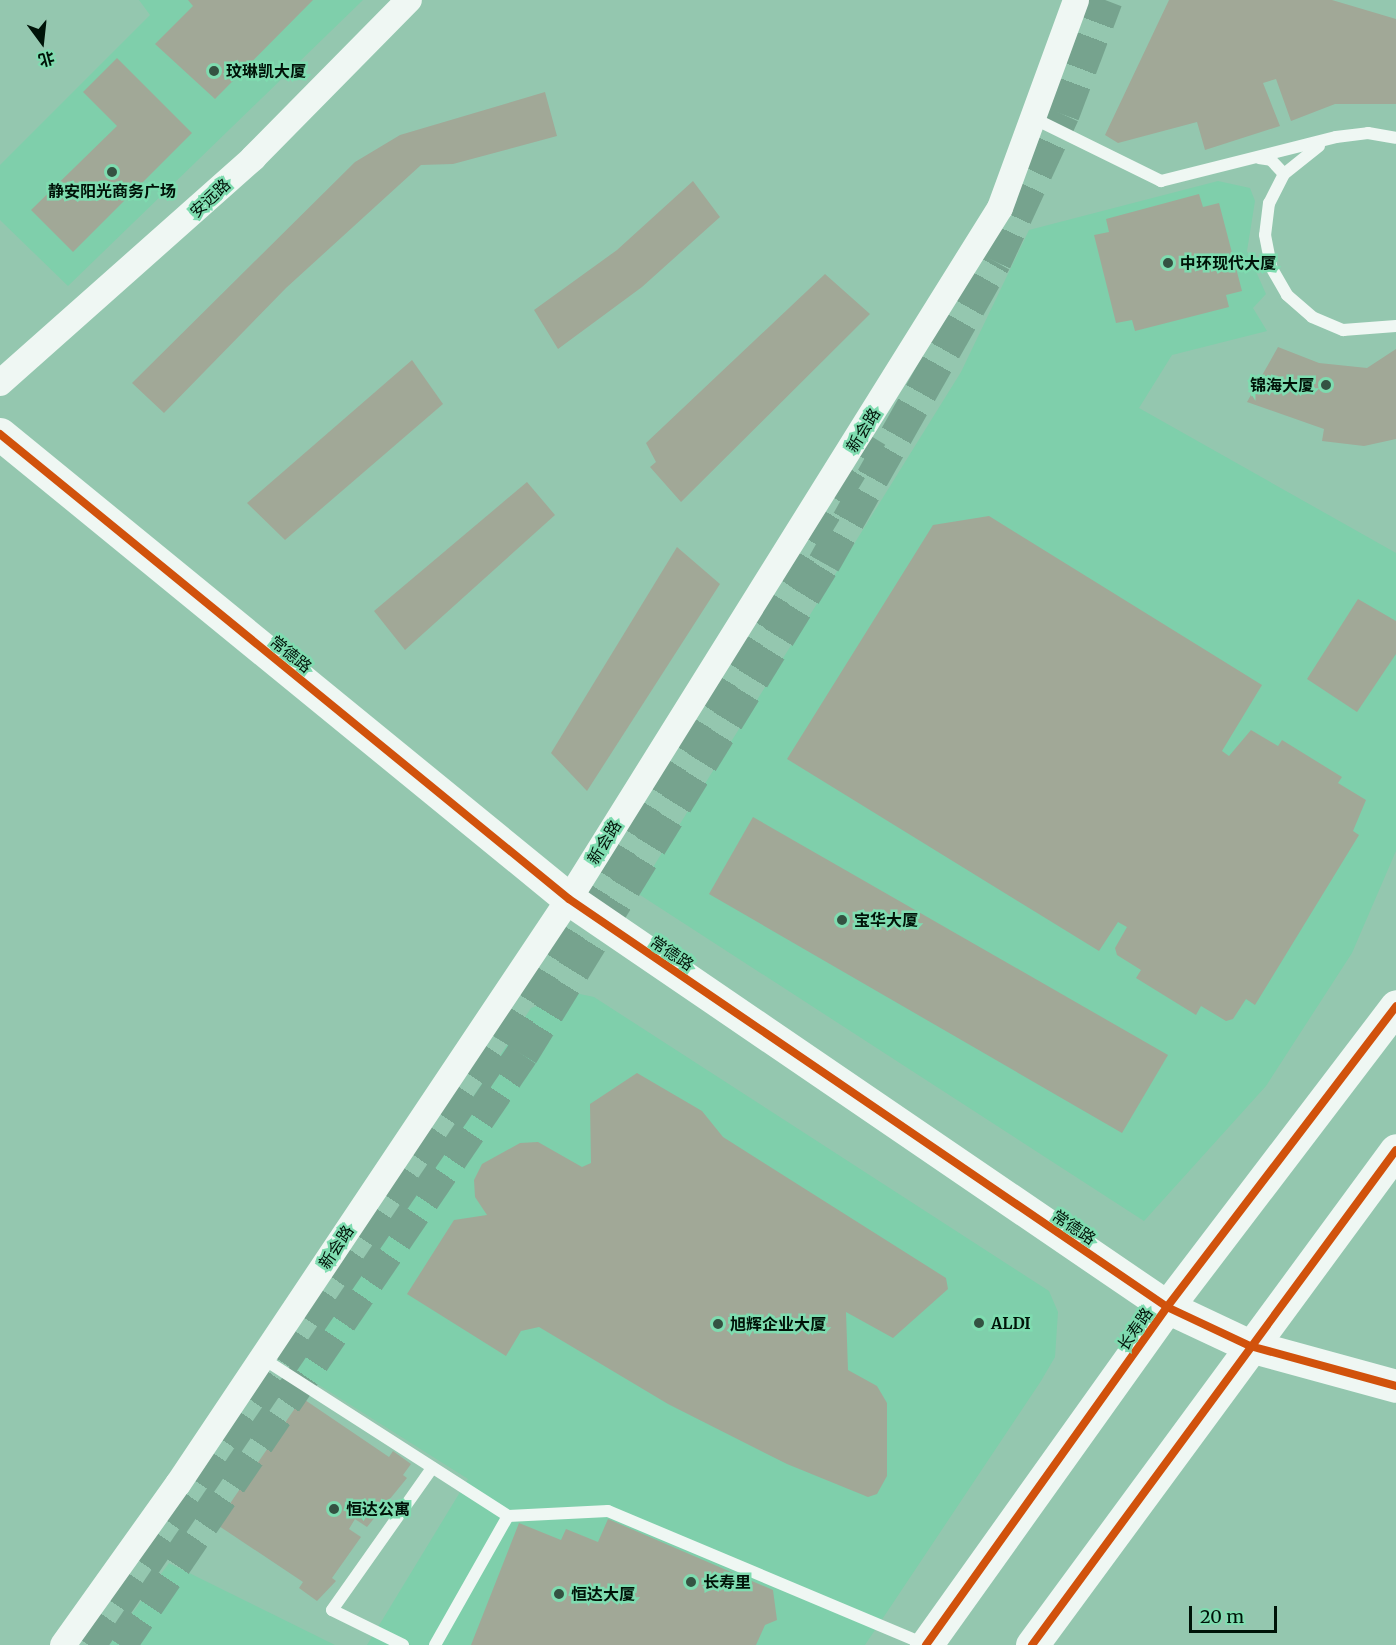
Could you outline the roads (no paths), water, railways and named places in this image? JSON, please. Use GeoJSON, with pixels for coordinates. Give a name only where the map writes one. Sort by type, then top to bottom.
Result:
{"type":"FeatureCollection","features":[{"type":"Feature","properties":{"kind":"main road","name":"常德路"},"geometry":{"type":"LineString","coordinates":[[0,434],[569,899],[1167,1307],[1250,1346],[1396,1386]]}},
{"type":"Feature","properties":{"kind":"main road","name":"长寿路"},"geometry":{"type":"LineString","coordinates":[[926,1645],[1167,1307],[1396,1006]]}},
{"type":"Feature","properties":{"kind":"main road"},"geometry":{"type":"LineString","coordinates":[[1032,1645],[1396,1150]]}},
{"type":"Feature","properties":{"kind":"street","name":"安远路"},"geometry":{"type":"LineString","coordinates":[[0,383],[254,158],[409,0]]}},
{"type":"Feature","properties":{"kind":"street","name":"新会路"},"geometry":{"type":"LineString","coordinates":[[63,1645],[262,1358],[569,899],[1000,208],[1076,0]]}},
{"type":"Feature","properties":{"kind":"lane"},"geometry":{"type":"LineString","coordinates":[[1033,118],[1161,182],[1336,137],[1368,133],[1396,138]]}},
{"type":"Feature","properties":{"kind":"lane"},"geometry":{"type":"LineString","coordinates":[[1336,137],[1307,152],[1284,174],[1269,203],[1265,235],[1271,267],[1287,295],[1312,317],[1343,330],[1396,326]]}},
{"type":"Feature","properties":{"kind":"lane"},"geometry":{"type":"LineString","coordinates":[[1257,157],[1270,160],[1284,174]]}},
{"type":"Feature","properties":{"kind":"lane"},"geometry":{"type":"LineString","coordinates":[[262,1358],[508,1516],[608,1511],[926,1645]]}},
{"type":"Feature","properties":{"kind":"lane"},"geometry":{"type":"LineString","coordinates":[[404,1645],[332,1610],[432,1467]]}},
{"type":"Feature","properties":{"kind":"lane"},"geometry":{"type":"LineString","coordinates":[[435,1645],[508,1516]]}},
{"type":"Feature","properties":{"kind":"tunnel"},"geometry":{"type":"LineString","coordinates":[[120,1645],[522,1054],[824,563],[995,261],[1063,114],[1106,0]]}},
{"type":"Feature","properties":{"kind":"tunnel"},"geometry":{"type":"LineString","coordinates":[[89,1645],[502,1041],[871,436]]}},
{"type":"Feature","properties":{"kind":"place","name":"玟琳凯大厦"},"geometry":{"type":"Point","coordinates":[214,71]}},
{"type":"Feature","properties":{"kind":"place","name":"静安阳光商务广场"},"geometry":{"type":"Point","coordinates":[112,172]}},
{"type":"Feature","properties":{"kind":"place","name":"中环现代大厦"},"geometry":{"type":"Point","coordinates":[1168,263]}},
{"type":"Feature","properties":{"kind":"place","name":"锦海大厦"},"geometry":{"type":"Point","coordinates":[1326,385]}},
{"type":"Feature","properties":{"kind":"place","name":"宝华大厦"},"geometry":{"type":"Point","coordinates":[842,920]}},
{"type":"Feature","properties":{"kind":"place","name":"ALDI"},"geometry":{"type":"Point","coordinates":[979,1323]}},
{"type":"Feature","properties":{"kind":"place","name":"旭辉企业大厦"},"geometry":{"type":"Point","coordinates":[718,1324]}},
{"type":"Feature","properties":{"kind":"place","name":"恒达公寓"},"geometry":{"type":"Point","coordinates":[334,1509]}},
{"type":"Feature","properties":{"kind":"place","name":"长寿里"},"geometry":{"type":"Point","coordinates":[691,1582]}},
{"type":"Feature","properties":{"kind":"place","name":"恒达大厦"},"geometry":{"type":"Point","coordinates":[559,1594]}}]}
